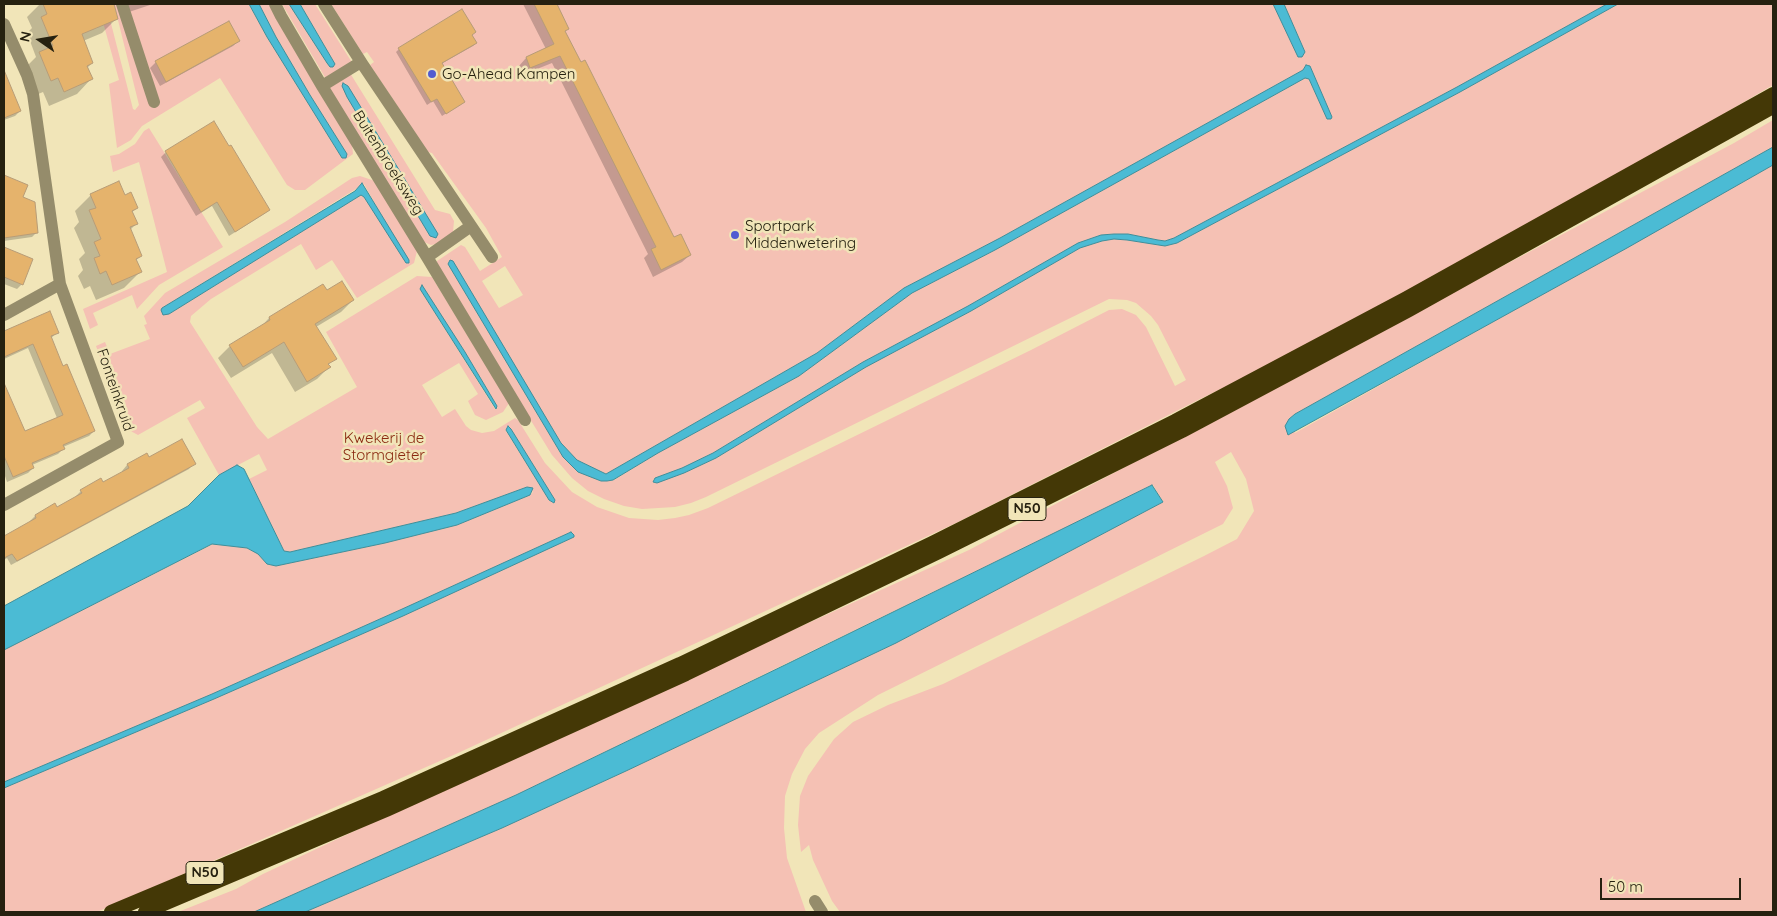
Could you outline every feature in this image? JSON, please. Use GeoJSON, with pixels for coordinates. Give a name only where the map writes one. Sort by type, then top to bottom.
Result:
{"type":"FeatureCollection","features":[{"type":"Feature","properties":{"kind":"highway","name":"N50"},"geometry":{"type":"LineString","coordinates":[[111,912],[392,794],[680,664],[932,543],[1175,421],[1404,300],[1773,94]]}},
{"type":"Feature","properties":{"kind":"highway","name":"N50"},"geometry":{"type":"LineString","coordinates":[[144,912],[377,814],[532,744],[686,674],[948,548],[1182,431],[1401,315],[1773,106]]}},
{"type":"Feature","properties":{"kind":"street"},"geometry":{"type":"LineString","coordinates":[[122,4],[154,102]]}},
{"type":"Feature","properties":{"kind":"street","name":"Buitenbroeksweg"},"geometry":{"type":"LineString","coordinates":[[275,4],[322,86],[525,420]]}},
{"type":"Feature","properties":{"kind":"street"},"geometry":{"type":"LineString","coordinates":[[324,4],[492,257]]}},
{"type":"Feature","properties":{"kind":"street","name":"Fonteinkruid"},"geometry":{"type":"LineString","coordinates":[[4,24],[24,67],[33,94],[60,284],[118,442],[4,505]]}},
{"type":"Feature","properties":{"kind":"street"},"geometry":{"type":"LineString","coordinates":[[322,86],[361,62]]}},
{"type":"Feature","properties":{"kind":"street"},"geometry":{"type":"LineString","coordinates":[[427,256],[471,226]]}},
{"type":"Feature","properties":{"kind":"street"},"geometry":{"type":"LineString","coordinates":[[4,315],[60,284]]}},
{"type":"Feature","properties":{"kind":"street"},"geometry":{"type":"LineString","coordinates":[[815,901],[822,912]]}},
{"type":"Feature","properties":{"kind":"green space"},"geometry":{"type":"Polygon","coordinates":[[[98,4],[106,4],[133,109],[135,110],[139,105],[114,4],[249,4],[267,37],[342,158],[347,154],[310,95],[259,4],[269,4],[352,144],[353,154],[305,190],[295,190],[287,185],[220,78],[142,126],[131,140],[117,148],[109,84],[119,80],[98,4]]]}},
{"type":"Feature","properties":{"kind":"green space"},"geometry":{"type":"Polygon","coordinates":[[[282,4],[289,4],[327,63],[335,64],[300,4],[315,4],[353,64],[326,79],[282,4]]]}},
{"type":"Feature","properties":{"kind":"green space","name":"Kwekerij de Stormgieter"},"geometry":{"type":"Polygon","coordinates":[[[331,4],[1273,4],[1298,56],[1305,52],[1284,4],[1607,4],[1457,87],[1174,238],[1165,241],[1128,234],[1114,234],[1101,235],[1078,243],[968,306],[863,362],[713,453],[682,468],[655,478],[653,480],[654,483],[684,473],[716,458],[866,367],[971,311],[1080,248],[1114,239],[1165,246],[1177,243],[1460,92],[1618,4],[1773,4],[1773,85],[1576,200],[1272,364],[956,523],[458,753],[97,912],[4,912],[4,788],[403,616],[574,537],[571,532],[212,694],[4,782],[4,650],[213,544],[247,548],[258,554],[267,564],[276,566],[385,543],[457,525],[530,495],[533,492],[527,487],[456,513],[290,552],[284,551],[249,479],[267,470],[259,454],[219,475],[187,418],[205,408],[200,400],[138,435],[127,429],[96,346],[105,342],[110,354],[150,339],[144,325],[147,324],[144,316],[165,293],[285,222],[352,178],[360,176],[375,181],[417,251],[414,263],[357,298],[332,260],[316,270],[301,244],[211,299],[191,316],[190,322],[257,427],[268,439],[357,387],[326,332],[417,276],[432,277],[509,403],[503,412],[486,420],[475,415],[468,401],[478,394],[459,363],[422,385],[442,417],[455,409],[466,426],[471,430],[482,433],[494,431],[515,418],[545,463],[572,492],[597,507],[629,518],[658,520],[675,518],[708,508],[1109,310],[1122,309],[1136,315],[1146,327],[1175,386],[1186,380],[1158,325],[1151,316],[1136,303],[1127,300],[1109,299],[691,503],[675,507],[642,509],[624,506],[604,499],[588,491],[572,478],[552,455],[437,267],[437,261],[461,245],[465,247],[480,271],[502,257],[486,228],[432,153],[428,152],[370,65],[374,62],[367,52],[363,54],[331,4]],[[1306,65],[1303,70],[1000,238],[904,288],[817,353],[606,474],[577,460],[561,443],[448,264],[563,457],[601,481],[614,480],[658,453],[799,376],[912,293],[995,250],[1305,78],[1309,79],[1327,119],[1332,118],[1310,66],[1306,65]],[[364,184],[162,308],[169,314],[361,195],[408,263],[364,184]],[[505,266],[482,281],[499,308],[523,295],[505,266]],[[420,289],[495,409],[497,406],[465,352],[420,289]],[[508,426],[506,431],[549,500],[554,503],[555,500],[508,426]]]}},
{"type":"Feature","properties":{"kind":"green space"},"geometry":{"type":"Polygon","coordinates":[[[350,73],[435,210],[450,214],[454,221],[453,232],[436,244],[431,245],[424,242],[328,86],[350,73]]]}},
{"type":"Feature","properties":{"kind":"green space"},"geometry":{"type":"Polygon","coordinates":[[[1773,120],[1773,147],[1289,419],[1295,433],[1773,165],[1773,912],[840,912],[832,901],[813,860],[809,845],[801,852],[798,825],[800,796],[808,776],[834,739],[853,722],[888,705],[943,684],[1237,539],[1254,511],[1246,479],[1231,452],[1215,462],[1227,486],[1233,508],[1223,524],[878,695],[819,733],[805,749],[792,774],[785,796],[784,828],[787,858],[806,912],[305,912],[502,828],[896,643],[1163,502],[1153,485],[516,795],[254,912],[178,912],[236,889],[263,874],[478,773],[969,550],[1734,143],[1773,120]]]}},
{"type":"Feature","properties":{"kind":"green space"},"geometry":{"type":"Polygon","coordinates":[[[149,128],[223,247],[159,285],[137,309],[132,295],[93,313],[98,325],[90,329],[83,309],[167,272],[139,162],[113,172],[110,156],[119,154],[135,144],[144,131],[149,128]]]}},
{"type":"Feature","properties":{"kind":"water"},"geometry":{"type":"Polygon","coordinates":[[[249,4],[259,4],[310,95],[347,154],[346,158],[342,158],[267,37],[249,4]]]}},
{"type":"Feature","properties":{"kind":"water"},"geometry":{"type":"Polygon","coordinates":[[[289,4],[300,4],[335,64],[333,67],[330,67],[327,63],[289,4]]]}},
{"type":"Feature","properties":{"kind":"water"},"geometry":{"type":"Polygon","coordinates":[[[1273,4],[1284,4],[1305,52],[1302,57],[1298,57],[1273,4]]]}},
{"type":"Feature","properties":{"kind":"water"},"geometry":{"type":"Polygon","coordinates":[[[1607,4],[1618,4],[1460,92],[1177,243],[1165,246],[1114,239],[1080,248],[971,311],[866,367],[716,458],[684,473],[657,483],[653,482],[655,478],[682,468],[713,453],[863,362],[968,306],[1078,243],[1101,235],[1114,234],[1128,234],[1165,241],[1174,238],[1457,87],[1607,4]]]}},
{"type":"Feature","properties":{"kind":"water"},"geometry":{"type":"Polygon","coordinates":[[[1306,65],[1310,66],[1332,117],[1331,119],[1327,119],[1309,79],[1305,78],[995,250],[912,293],[799,376],[658,453],[613,480],[601,481],[578,472],[563,457],[448,264],[450,260],[453,261],[561,443],[577,460],[606,474],[817,353],[904,288],[1000,238],[1303,70],[1306,65]]]}},
{"type":"Feature","properties":{"kind":"water"},"geometry":{"type":"Polygon","coordinates":[[[343,83],[348,86],[438,234],[436,238],[430,236],[347,97],[342,86],[343,83]]]}},
{"type":"Feature","properties":{"kind":"water"},"geometry":{"type":"Polygon","coordinates":[[[1773,147],[1773,165],[1627,248],[1288,435],[1285,426],[1295,414],[1773,147]]]}},
{"type":"Feature","properties":{"kind":"water"},"geometry":{"type":"Polygon","coordinates":[[[362,183],[409,260],[409,263],[406,263],[361,195],[169,314],[163,315],[162,308],[355,191],[362,183]]]}},
{"type":"Feature","properties":{"kind":"water"},"geometry":{"type":"Polygon","coordinates":[[[422,285],[465,352],[497,406],[496,409],[420,289],[422,285]]]}},
{"type":"Feature","properties":{"kind":"water"},"geometry":{"type":"Polygon","coordinates":[[[508,426],[555,500],[554,503],[549,500],[506,430],[508,426]]]}},
{"type":"Feature","properties":{"kind":"water"},"geometry":{"type":"Polygon","coordinates":[[[237,465],[244,469],[284,551],[290,552],[456,513],[527,487],[533,488],[530,495],[457,525],[385,543],[276,566],[267,564],[258,554],[247,548],[212,544],[4,650],[4,606],[188,506],[219,475],[237,465]]]}},
{"type":"Feature","properties":{"kind":"water"},"geometry":{"type":"Polygon","coordinates":[[[1152,485],[1163,502],[896,643],[502,828],[305,912],[254,912],[516,795],[1152,485]]]}},
{"type":"Feature","properties":{"kind":"water"},"geometry":{"type":"Polygon","coordinates":[[[571,532],[574,537],[403,616],[4,788],[4,782],[212,694],[571,532]]]}},
{"type":"Feature","properties":{"kind":"building"},"geometry":{"type":"Polygon","coordinates":[[[43,4],[114,4],[118,19],[82,34],[93,63],[87,66],[93,79],[64,92],[58,78],[51,81],[39,52],[53,46],[41,17],[47,14],[43,4]]]}},
{"type":"Feature","properties":{"kind":"building"},"geometry":{"type":"Polygon","coordinates":[[[534,4],[557,4],[569,29],[565,31],[581,62],[585,60],[674,237],[681,234],[691,255],[661,270],[651,249],[656,247],[560,56],[530,68],[526,57],[554,44],[534,4]]]}},
{"type":"Feature","properties":{"kind":"building"},"geometry":{"type":"Polygon","coordinates":[[[462,9],[476,32],[472,35],[477,43],[442,63],[465,102],[446,114],[437,99],[431,102],[398,48],[462,9]]]}},
{"type":"Feature","properties":{"kind":"building"},"geometry":{"type":"Polygon","coordinates":[[[229,21],[240,41],[166,82],[155,61],[229,21]]]}},
{"type":"Feature","properties":{"kind":"building"},"geometry":{"type":"Polygon","coordinates":[[[4,70],[21,111],[4,118],[4,70]]]}},
{"type":"Feature","properties":{"kind":"building"},"geometry":{"type":"Polygon","coordinates":[[[214,121],[229,146],[231,145],[270,210],[235,232],[217,202],[201,212],[165,151],[214,121]]]}},
{"type":"Feature","properties":{"kind":"building"},"geometry":{"type":"Polygon","coordinates":[[[4,175],[28,185],[23,197],[35,202],[38,233],[4,238],[4,175]]]}},
{"type":"Feature","properties":{"kind":"building"},"geometry":{"type":"Polygon","coordinates":[[[119,181],[125,195],[131,192],[138,208],[132,211],[138,224],[130,227],[142,256],[136,259],[142,272],[112,285],[106,271],[100,274],[94,258],[100,256],[94,242],[101,239],[89,210],[96,208],[90,194],[119,181]]]}},
{"type":"Feature","properties":{"kind":"building"},"geometry":{"type":"Polygon","coordinates":[[[4,247],[33,259],[23,285],[4,277],[4,247]]]}},
{"type":"Feature","properties":{"kind":"building"},"geometry":{"type":"Polygon","coordinates":[[[342,281],[354,300],[315,324],[337,359],[328,364],[331,367],[307,382],[284,342],[243,367],[229,345],[270,320],[269,317],[323,284],[327,290],[342,281]]]}},
{"type":"Feature","properties":{"kind":"building"},"geometry":{"type":"Polygon","coordinates":[[[50,311],[59,333],[51,336],[63,366],[67,364],[95,431],[63,445],[65,449],[32,463],[34,468],[13,477],[4,456],[4,383],[25,431],[63,415],[33,344],[4,357],[4,331],[50,311]]]}},
{"type":"Feature","properties":{"kind":"building"},"geometry":{"type":"Polygon","coordinates":[[[182,439],[196,464],[17,561],[12,554],[4,558],[4,536],[36,518],[35,515],[55,503],[57,507],[82,493],[80,490],[101,478],[103,482],[129,468],[127,464],[147,453],[149,457],[182,439]]]}},
{"type":"Feature","properties":{"kind":"place","name":"Go-Ahead Kampen"},"geometry":{"type":"Point","coordinates":[432,74]}},
{"type":"Feature","properties":{"kind":"place","name":"Sportpark Middenwetering"},"geometry":{"type":"Point","coordinates":[735,235]}}]}
